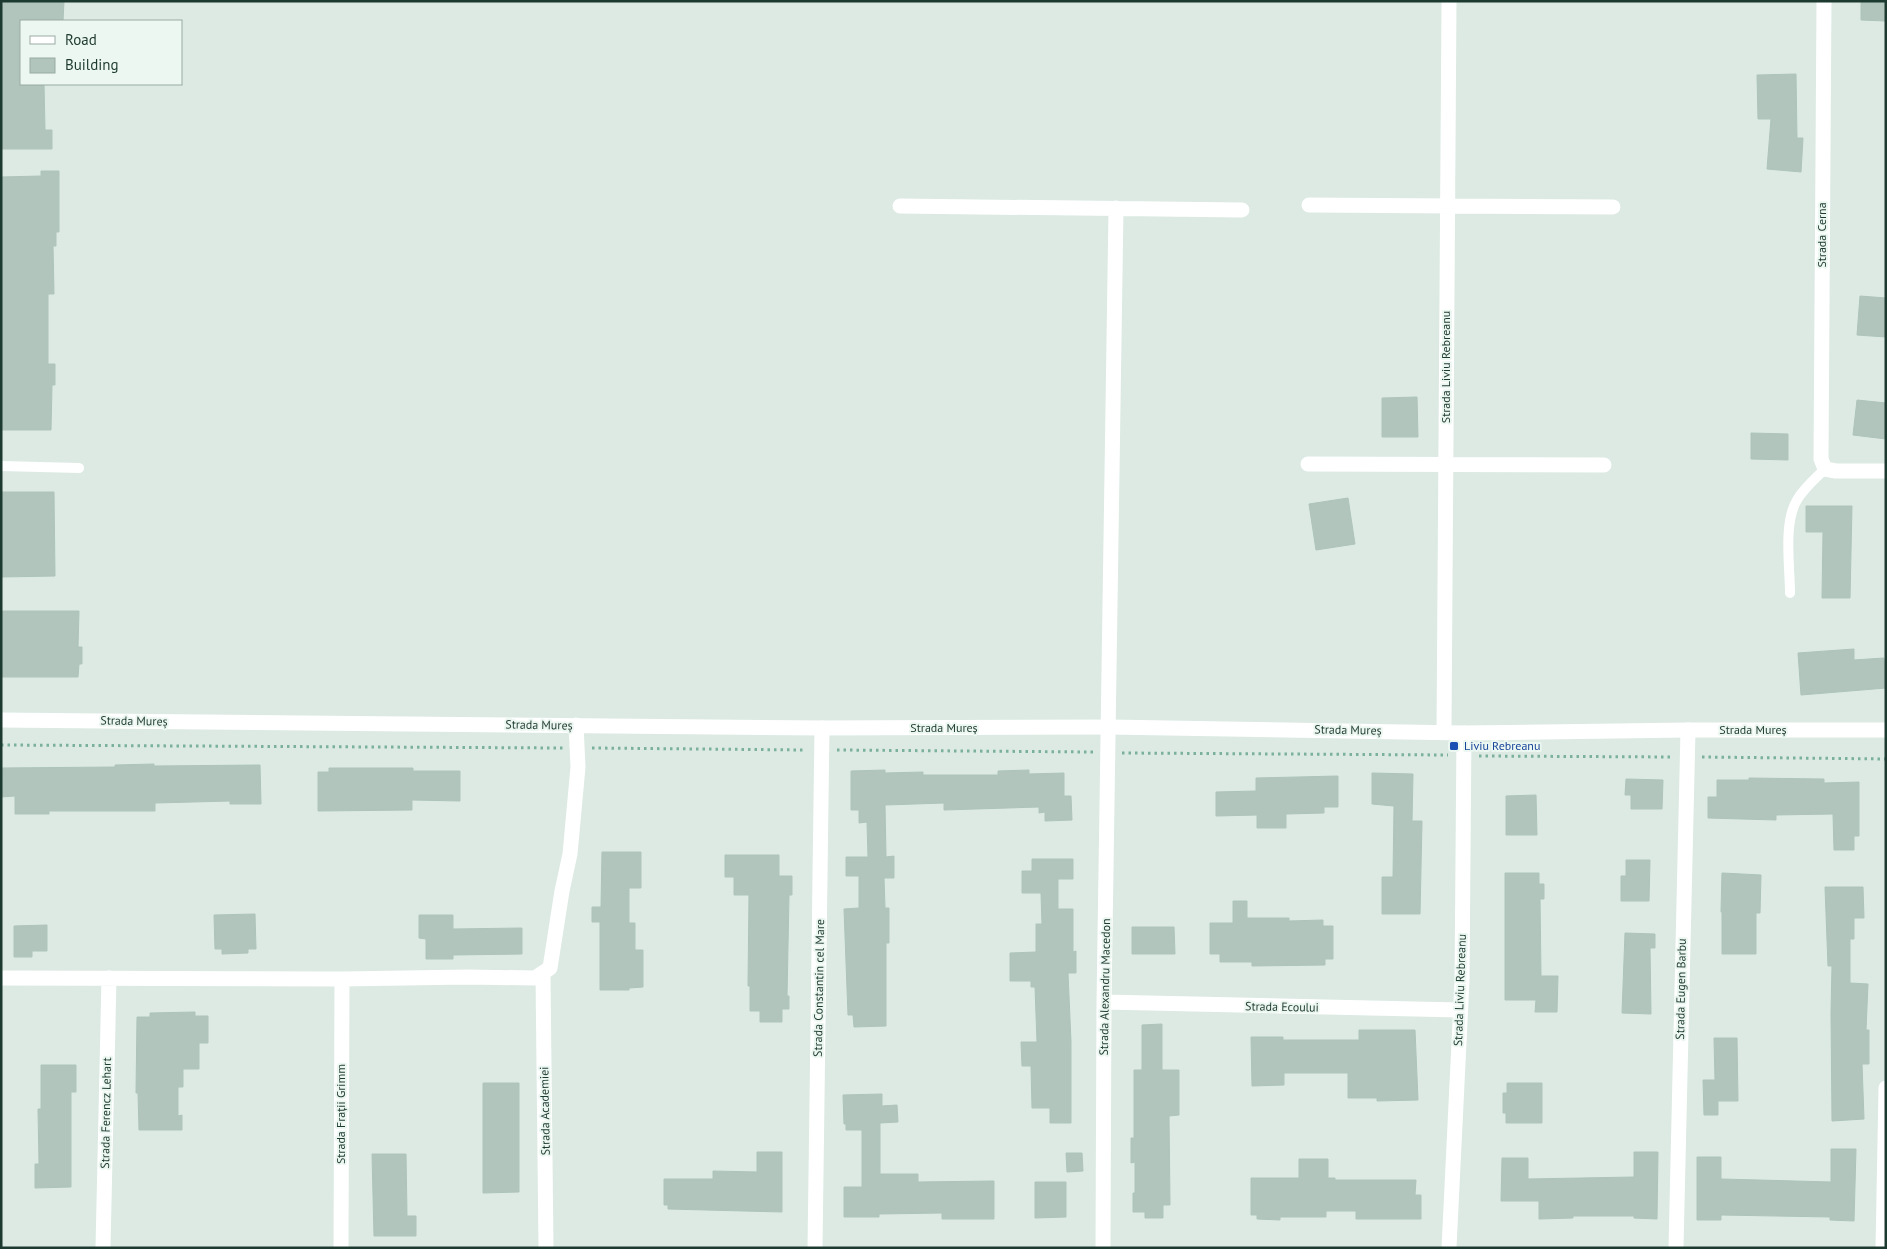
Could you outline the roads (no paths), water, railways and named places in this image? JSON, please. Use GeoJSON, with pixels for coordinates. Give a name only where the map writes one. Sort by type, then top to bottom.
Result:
{"type":"FeatureCollection","features":[{"type":"Feature","properties":{"kind":"street","name":"Strada Liviu Rebreanu"},"geometry":{"type":"LineString","coordinates":[[1444,732],[1449,1]]}},
{"type":"Feature","properties":{"kind":"street","name":"Strada Cerna"},"geometry":{"type":"LineString","coordinates":[[1824,1],[1820,459],[1825,469]]}},
{"type":"Feature","properties":{"kind":"street"},"geometry":{"type":"LineString","coordinates":[[1309,205],[1613,206]]}},
{"type":"Feature","properties":{"kind":"street"},"geometry":{"type":"LineString","coordinates":[[900,206],[1242,210]]}},
{"type":"Feature","properties":{"kind":"street","name":"Strada Alexandru Macedon"},"geometry":{"type":"LineString","coordinates":[[1103,1248],[1104,1002],[1116,208]]}},
{"type":"Feature","properties":{"kind":"street"},"geometry":{"type":"LineString","coordinates":[[1308,464],[1604,465]]}},
{"type":"Feature","properties":{"kind":"street"},"geometry":{"type":"LineString","coordinates":[[1825,469],[1836,471],[1886,471]]}},
{"type":"Feature","properties":{"kind":"street","name":"Strada Mureș"},"geometry":{"type":"LineString","coordinates":[[1,720],[822,728],[1109,727],[1464,733],[1886,730]]}},
{"type":"Feature","properties":{"kind":"street"},"geometry":{"type":"LineString","coordinates":[[1,978],[534,978],[550,968],[570,854],[578,767],[576,725]]}},
{"type":"Feature","properties":{"kind":"street","name":"Strada Constantin cel Mare"},"geometry":{"type":"LineString","coordinates":[[815,1248],[822,728]]}},
{"type":"Feature","properties":{"kind":"street","name":"Strada Eugen Barbu"},"geometry":{"type":"LineString","coordinates":[[1676,1248],[1688,730]]}},
{"type":"Feature","properties":{"kind":"street","name":"Strada Liviu Rebreanu"},"geometry":{"type":"LineString","coordinates":[[1449,1248],[1460,1010],[1464,733]]}},
{"type":"Feature","properties":{"kind":"street","name":"Strada Academiei"},"geometry":{"type":"LineString","coordinates":[[543,974],[546,1248]]}},
{"type":"Feature","properties":{"kind":"street","name":"Strada Ferencz Lehart"},"geometry":{"type":"LineString","coordinates":[[103,1248],[109,978]]}},
{"type":"Feature","properties":{"kind":"street","name":"Strada Frații Grimm"},"geometry":{"type":"LineString","coordinates":[[341,1248],[342,979]]}},
{"type":"Feature","properties":{"kind":"street","name":"Strada Ecoului"},"geometry":{"type":"LineString","coordinates":[[1104,1002],[1460,1010]]}},
{"type":"Feature","properties":{"kind":"street"},"geometry":{"type":"LineString","coordinates":[[1883,1248],[1886,1088]]}},
{"type":"Feature","properties":{"kind":"lane"},"geometry":{"type":"LineString","coordinates":[[1,466],[78,468]]}},
{"type":"Feature","properties":{"kind":"lane"},"geometry":{"type":"LineString","coordinates":[[1790,593],[1789,531],[1792,513],[1797,501],[1807,487],[1825,469]]}},
{"type":"Feature","properties":{"kind":"place","name":"Liviu Rebreanu"},"geometry":{"type":"Point","coordinates":[1454,746]}}]}
